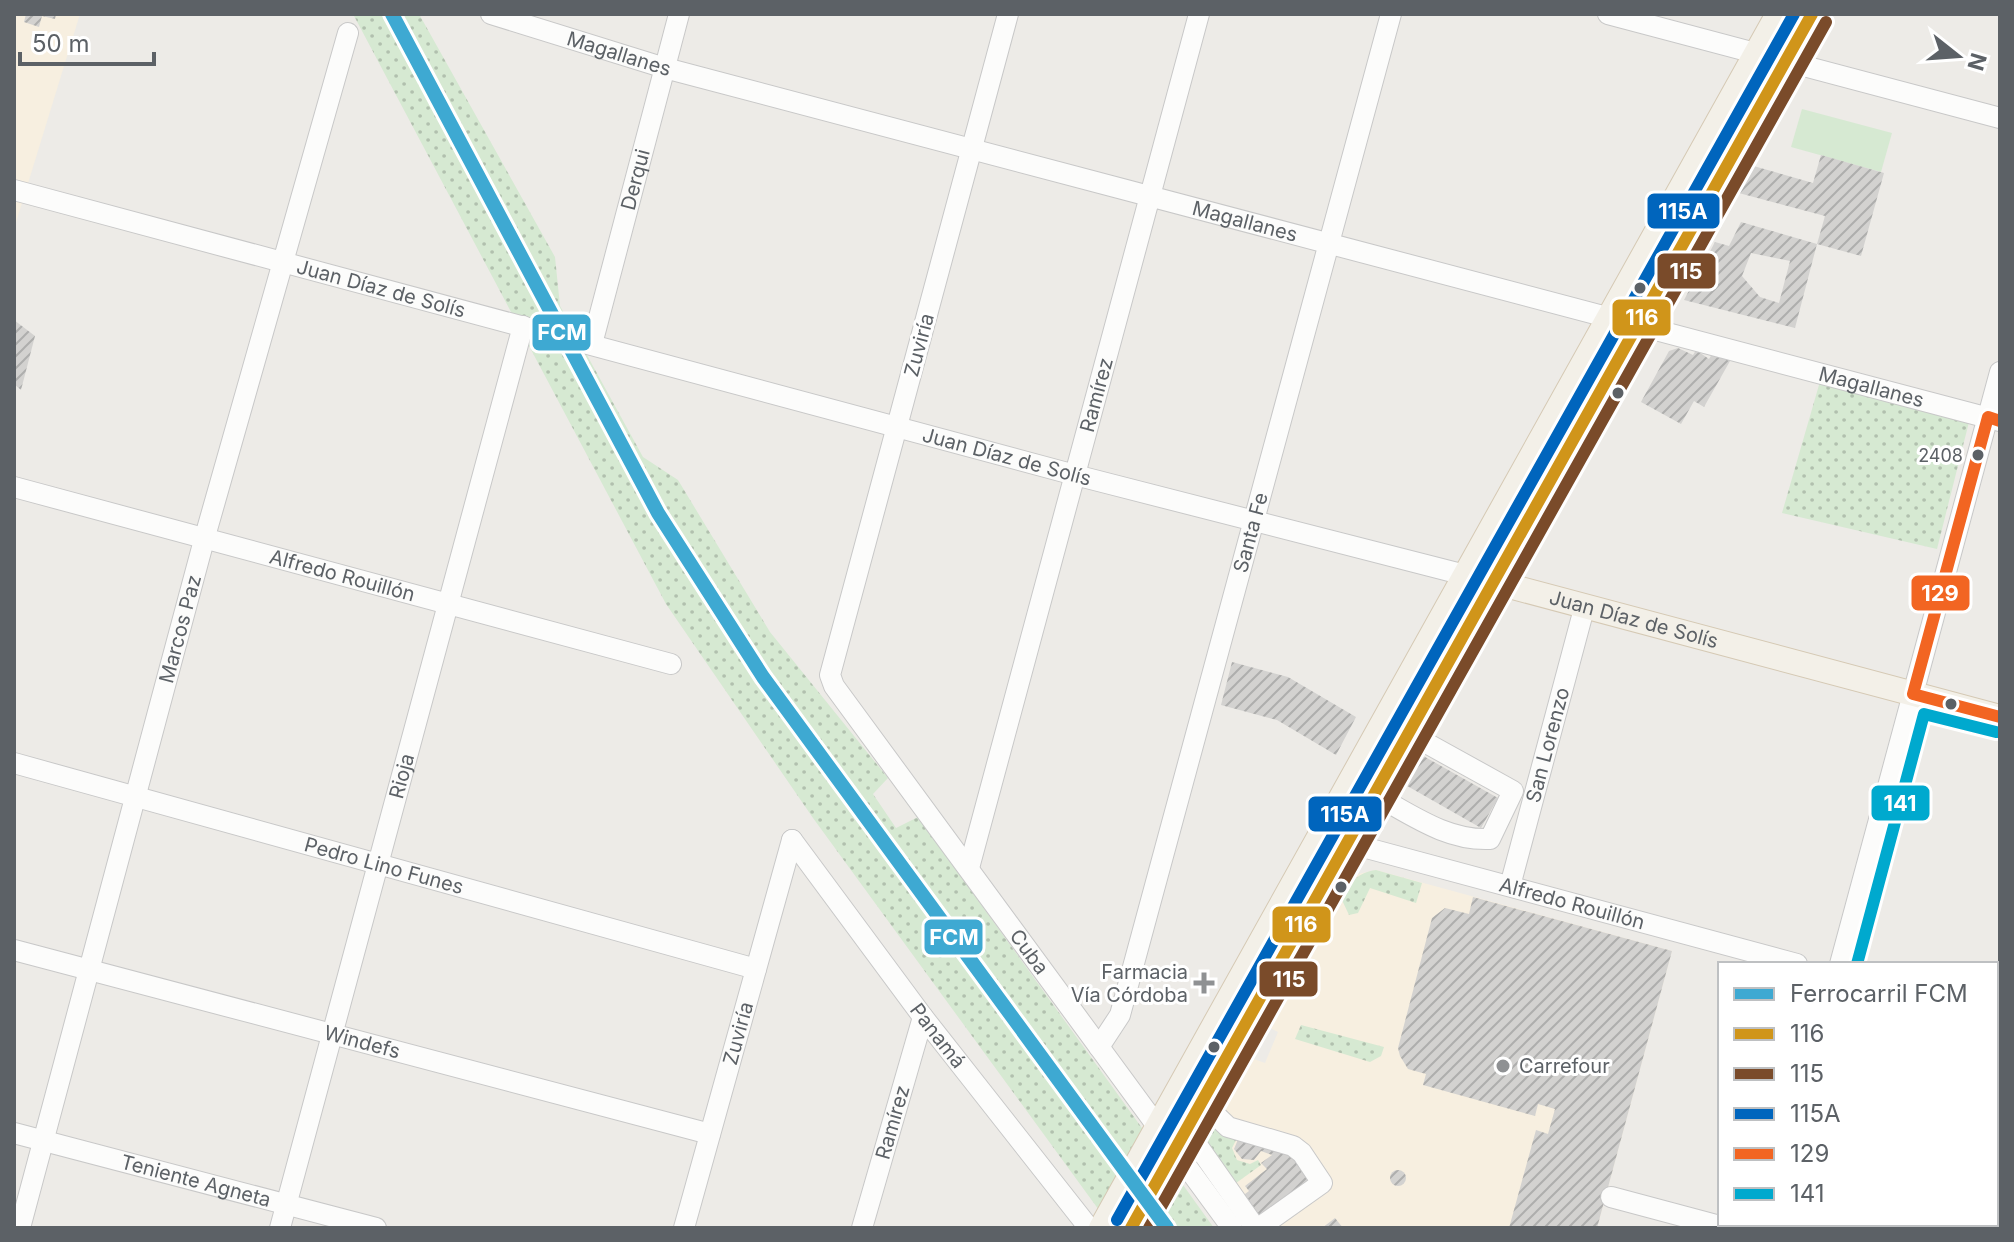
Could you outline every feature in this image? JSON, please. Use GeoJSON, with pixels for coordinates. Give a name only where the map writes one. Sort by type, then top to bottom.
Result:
{"type":"FeatureCollection","features":[{"type":"Feature","properties":{"kind":"main road"},"geometry":{"type":"LineString","coordinates":[[1131,1228],[1496,583],[1812,14]]}},
{"type":"Feature","properties":{"kind":"main road"},"geometry":{"type":"LineString","coordinates":[[1101,1228],[1757,53],[1773,19]]}},
{"type":"Feature","properties":{"kind":"main road","name":"Juan Díaz de Solís"},"geometry":{"type":"LineString","coordinates":[[1465,575],[2000,717]]}},
{"type":"Feature","properties":{"kind":"street","name":"Magallanes"},"geometry":{"type":"LineString","coordinates":[[491,14],[665,68],[1610,315],[1994,419]]}},
{"type":"Feature","properties":{"kind":"street","name":"Derqui"},"geometry":{"type":"LineString","coordinates":[[592,344],[679,14]]}},
{"type":"Feature","properties":{"kind":"street","name":"Zuviría"},"geometry":{"type":"LineString","coordinates":[[830,675],[1008,14]]}},
{"type":"Feature","properties":{"kind":"street","name":"Ramírez"},"geometry":{"type":"LineString","coordinates":[[969,868],[1199,14]]}},
{"type":"Feature","properties":{"kind":"street","name":"Santa Fe"},"geometry":{"type":"LineString","coordinates":[[1099,1047],[1120,1015],[1391,14]]}},
{"type":"Feature","properties":{"kind":"street"},"geometry":{"type":"LineString","coordinates":[[1608,14],[2000,118]]}},
{"type":"Feature","properties":{"kind":"street","name":"Marcos Paz"},"geometry":{"type":"LineString","coordinates":[[20,1228],[204,540],[348,33]]}},
{"type":"Feature","properties":{"kind":"street","name":"Juan Díaz de Solís"},"geometry":{"type":"LineString","coordinates":[[14,190],[1075,475],[1465,575]]}},
{"type":"Feature","properties":{"kind":"street","name":"Rioja"},"geometry":{"type":"LineString","coordinates":[[280,1228],[523,326]]}},
{"type":"Feature","properties":{"kind":"street"},"geometry":{"type":"LineString","coordinates":[[1841,962],[1913,694],[1994,419],[2000,372]]}},
{"type":"Feature","properties":{"kind":"street","name":"Alfredo Rouillón"},"geometry":{"type":"LineString","coordinates":[[14,487],[671,664]]}},
{"type":"Feature","properties":{"kind":"street","name":"San Lorenzo"},"geometry":{"type":"LineString","coordinates":[[1510,886],[1585,605]]}},
{"type":"Feature","properties":{"kind":"street","name":"Cuba"},"geometry":{"type":"LineString","coordinates":[[830,675],[834,686],[1157,1126],[1180,1140],[1232,1228]]}},
{"type":"Feature","properties":{"kind":"street"},"geometry":{"type":"LineString","coordinates":[[1375,795],[1451,835],[1467,840],[1490,839],[1513,791],[1410,734]]}},
{"type":"Feature","properties":{"kind":"street","name":"Pedro Lino Funes"},"geometry":{"type":"LineString","coordinates":[[14,763],[756,969]]}},
{"type":"Feature","properties":{"kind":"street"},"geometry":{"type":"LineString","coordinates":[[1439,867],[1451,835]]}},
{"type":"Feature","properties":{"kind":"street","name":"Zuviría"},"geometry":{"type":"LineString","coordinates":[[684,1228],[792,840]]}},
{"type":"Feature","properties":{"kind":"street","name":"Panamá"},"geometry":{"type":"LineString","coordinates":[[792,840],[923,1017],[1089,1228]]}},
{"type":"Feature","properties":{"kind":"street","name":"Alfredo Rouillón"},"geometry":{"type":"LineString","coordinates":[[1348,843],[1790,962]]}},
{"type":"Feature","properties":{"kind":"street","name":"Windefs"},"geometry":{"type":"LineString","coordinates":[[14,950],[710,1134]]}},
{"type":"Feature","properties":{"kind":"street","name":"Ramírez"},"geometry":{"type":"LineString","coordinates":[[862,1228],[923,1017]]}},
{"type":"Feature","properties":{"kind":"street"},"geometry":{"type":"LineString","coordinates":[[1180,1140],[1254,1226],[1260,1227],[1322,1183],[1302,1153],[1293,1146],[1228,1127],[1202,1102]]}},
{"type":"Feature","properties":{"kind":"street","name":"Teniente Agneta"},"geometry":{"type":"LineString","coordinates":[[14,1133],[376,1228]]}},
{"type":"Feature","properties":{"kind":"street"},"geometry":{"type":"LineString","coordinates":[[1611,1197],[1718,1226]]}},
{"type":"Feature","properties":{"kind":"shaded area"},"geometry":{"type":"Polygon","coordinates":[[[14,14],[80,14],[14,229],[14,14]]]}},
{"type":"Feature","properties":{"kind":"shaded area"},"geometry":{"type":"Polygon","coordinates":[[[1376,870],[1672,951],[1597,1228],[1250,1228],[1196,1154],[1251,1058],[1265,1063],[1278,1032],[1268,1027],[1351,881],[1358,874],[1376,870]]]}},
{"type":"Feature","properties":{"kind":"green space"},"geometry":{"type":"Polygon","coordinates":[[[353,14],[419,14],[555,257],[560,306],[643,457],[678,480],[770,632],[888,778],[873,794],[896,828],[918,817],[1214,1228],[1112,1228],[813,818],[666,604],[353,14]]]}},
{"type":"Feature","properties":{"kind":"green space"},"geometry":{"type":"Polygon","coordinates":[[[1802,109],[1892,133],[1881,172],[1791,147],[1802,109]]]}},
{"type":"Feature","properties":{"kind":"green space"},"geometry":{"type":"Polygon","coordinates":[[[1821,378],[1969,422],[1937,549],[1782,513],[1821,378]]]}},
{"type":"Feature","properties":{"kind":"green space"},"geometry":{"type":"Polygon","coordinates":[[[1376,870],[1422,883],[1416,903],[1370,888],[1358,913],[1349,915],[1341,898],[1355,879],[1376,870]]]}},
{"type":"Feature","properties":{"kind":"green space"},"geometry":{"type":"Polygon","coordinates":[[[1301,1025],[1384,1047],[1381,1056],[1370,1062],[1295,1039],[1301,1025]]]}},
{"type":"Feature","properties":{"kind":"green space"},"geometry":{"type":"Polygon","coordinates":[[[1214,1123],[1239,1134],[1232,1148],[1237,1160],[1250,1164],[1258,1160],[1261,1165],[1232,1186],[1211,1156],[1206,1136],[1214,1123]]]}},
{"type":"Feature","properties":{"kind":"building"},"geometry":{"type":"Polygon","coordinates":[[[26,14],[56,14],[55,19],[42,16],[39,27],[24,22],[26,14]]]}},
{"type":"Feature","properties":{"kind":"building"},"geometry":{"type":"Polygon","coordinates":[[[1821,155],[1884,173],[1861,256],[1817,244],[1825,216],[1735,192],[1750,165],[1813,183],[1821,155]]]}},
{"type":"Feature","properties":{"kind":"building"},"geometry":{"type":"Polygon","coordinates":[[[1741,222],[1817,244],[1795,328],[1684,300],[1715,242],[1729,246],[1741,222]],[[1751,253],[1742,276],[1760,297],[1779,303],[1790,261],[1751,253]]]}},
{"type":"Feature","properties":{"kind":"building"},"geometry":{"type":"Polygon","coordinates":[[[14,320],[35,336],[21,390],[14,384],[14,320]]]}},
{"type":"Feature","properties":{"kind":"building"},"geometry":{"type":"Polygon","coordinates":[[[1678,348],[1693,355],[1696,350],[1709,359],[1712,354],[1730,361],[1704,407],[1694,401],[1681,424],[1641,402],[1669,351],[1678,348]]]}},
{"type":"Feature","properties":{"kind":"building"},"geometry":{"type":"Polygon","coordinates":[[[1232,662],[1288,677],[1356,717],[1336,755],[1277,720],[1221,705],[1232,662]]]}},
{"type":"Feature","properties":{"kind":"building"},"geometry":{"type":"Polygon","coordinates":[[[1418,753],[1498,798],[1481,828],[1402,783],[1418,753]]]}},
{"type":"Feature","properties":{"kind":"building"},"geometry":{"type":"Polygon","coordinates":[[[1473,897],[1672,951],[1597,1228],[1509,1228],[1536,1130],[1548,1134],[1555,1109],[1538,1104],[1535,1116],[1423,1085],[1426,1074],[1408,1069],[1400,1056],[1398,1048],[1432,918],[1445,908],[1469,914],[1473,897]]]}},
{"type":"Feature","properties":{"kind":"building"},"geometry":{"type":"Polygon","coordinates":[[[1239,1137],[1284,1146],[1310,1181],[1258,1218],[1241,1197],[1249,1191],[1245,1186],[1267,1169],[1261,1163],[1272,1155],[1261,1151],[1254,1160],[1242,1159],[1234,1149],[1239,1137]]]}},
{"type":"Feature","properties":{"kind":"building"},"geometry":{"type":"Polygon","coordinates":[[[1398,1170],[1406,1178],[1398,1186],[1390,1178],[1398,1170]]]}},
{"type":"Feature","properties":{"kind":"building"},"geometry":{"type":"Polygon","coordinates":[[[1335,1218],[1343,1228],[1322,1228],[1335,1218]]]}},
{"type":"Feature","properties":{"kind":"rail line","name":"FCM"},"geometry":{"type":"LineString","coordinates":[[392,14],[658,513],[763,677],[1167,1228]]}},
{"type":"Feature","properties":{"kind":"transit line","name":"115A"},"geometry":{"type":"LineString","coordinates":[[1117,1220],[1794,14]]}},
{"type":"Feature","properties":{"kind":"transit line","name":"116"},"geometry":{"type":"LineString","coordinates":[[1131,1228],[1812,14]]}},
{"type":"Feature","properties":{"kind":"transit line","name":"115"},"geometry":{"type":"LineString","coordinates":[[1149,1228],[1826,22]]}},
{"type":"Feature","properties":{"kind":"transit line","name":"129"},"geometry":{"type":"LineString","coordinates":[[2000,421],[1988,417],[1913,694],[2000,717]]}},
{"type":"Feature","properties":{"kind":"transit line","name":"141"},"geometry":{"type":"LineString","coordinates":[[1858,962],[1924,714],[1996,732]]}},
{"type":"Feature","properties":{"kind":"place","name":"2408"},"geometry":{"type":"Point","coordinates":[1978,455]}},
{"type":"Feature","properties":{"kind":"place","name":"Farmacia Vía Córdoba"},"geometry":{"type":"Point","coordinates":[1204,983]}},
{"type":"Feature","properties":{"kind":"place","name":"Carrefour"},"geometry":{"type":"Point","coordinates":[1503,1066]}}]}
